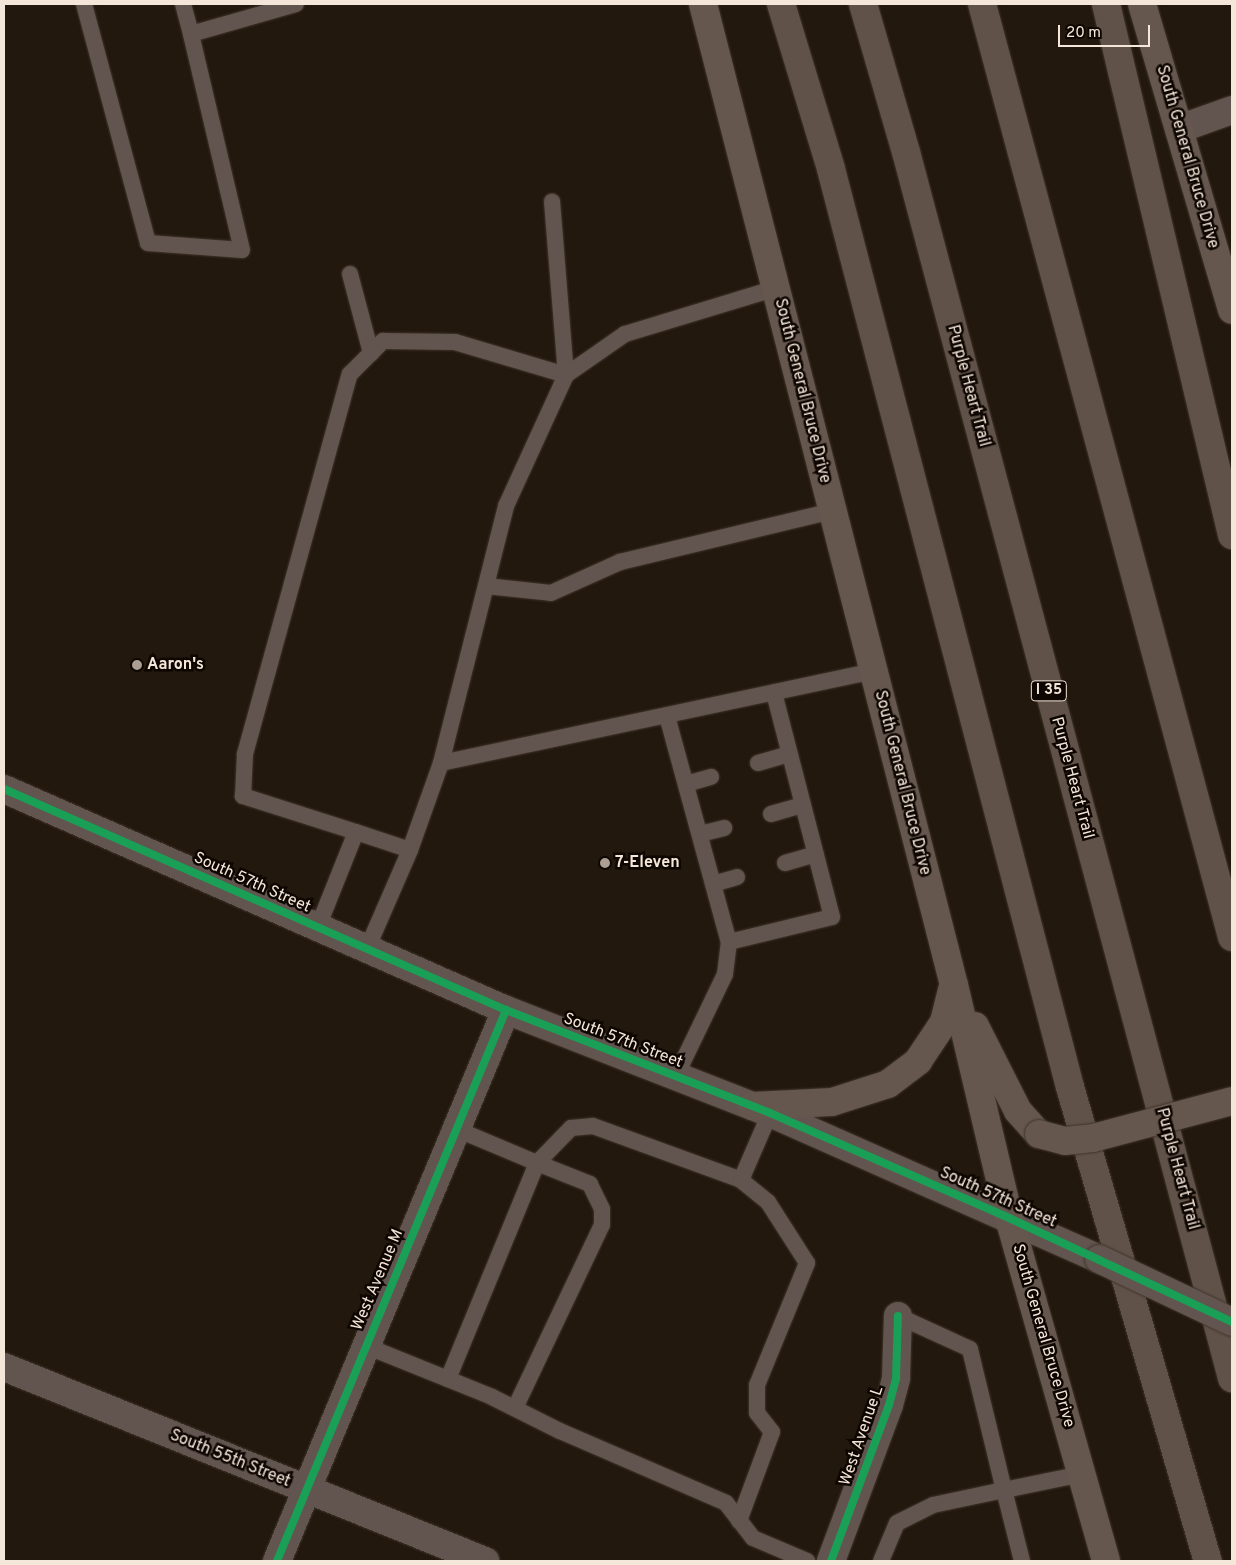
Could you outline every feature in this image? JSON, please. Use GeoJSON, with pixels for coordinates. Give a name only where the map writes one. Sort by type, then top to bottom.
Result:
{"type":"FeatureCollection","features":[{"type":"Feature","properties":{"kind":"highway"},"geometry":{"type":"LineString","coordinates":[[780,4],[830,168],[1070,1088],[1208,1561]]}},
{"type":"Feature","properties":{"kind":"highway","name":"Purple Heart Trail"},"geometry":{"type":"LineString","coordinates":[[863,4],[908,161],[1232,1378]]}},
{"type":"Feature","properties":{"kind":"highway"},"geometry":{"type":"LineString","coordinates":[[982,4],[1232,937]]}},
{"type":"Feature","properties":{"kind":"highway"},"geometry":{"type":"LineString","coordinates":[[1106,4],[1232,534]]}},
{"type":"Feature","properties":{"kind":"main road","name":"South General Bruce Drive"},"geometry":{"type":"LineString","coordinates":[[703,4],[954,985],[1009,1218],[1106,1561]]}},
{"type":"Feature","properties":{"kind":"main road","name":"South General Bruce Drive"},"geometry":{"type":"LineString","coordinates":[[1142,4],[1232,310]]}},
{"type":"Feature","properties":{"kind":"main road"},"geometry":{"type":"LineString","coordinates":[[761,1110],[832,1102],[888,1084],[918,1061],[944,1022],[954,985]]}},
{"type":"Feature","properties":{"kind":"main road"},"geometry":{"type":"LineString","coordinates":[[954,985],[1018,1111],[1040,1134],[1065,1141],[1093,1138],[1232,1101]]}},
{"type":"Feature","properties":{"kind":"street"},"geometry":{"type":"LineString","coordinates":[[1179,129],[1232,110]]}},
{"type":"Feature","properties":{"kind":"street","name":"South 57th Street"},"geometry":{"type":"LineString","coordinates":[[4,789],[506,1010],[761,1110],[1009,1218],[1232,1322]]}},
{"type":"Feature","properties":{"kind":"street","name":"West Avenue M"},"geometry":{"type":"LineString","coordinates":[[277,1561],[506,1010]]}},
{"type":"Feature","properties":{"kind":"street","name":"West Avenue L"},"geometry":{"type":"LineString","coordinates":[[831,1561],[889,1405],[896,1378],[898,1316]]}},
{"type":"Feature","properties":{"kind":"street","name":"South 55th Street"},"geometry":{"type":"LineString","coordinates":[[4,1367],[485,1561]]}},
{"type":"Feature","properties":{"kind":"lane"},"geometry":{"type":"LineString","coordinates":[[84,4],[148,243],[242,250],[191,34],[182,4]]}},
{"type":"Feature","properties":{"kind":"lane"},"geometry":{"type":"LineString","coordinates":[[191,34],[296,4]]}},
{"type":"Feature","properties":{"kind":"lane"},"geometry":{"type":"LineString","coordinates":[[367,948],[410,850],[441,763],[506,506],[566,376],[552,202]]}},
{"type":"Feature","properties":{"kind":"lane"},"geometry":{"type":"LineString","coordinates":[[350,274],[371,352]]}},
{"type":"Feature","properties":{"kind":"lane"},"geometry":{"type":"LineString","coordinates":[[566,376],[625,334],[776,288]]}},
{"type":"Feature","properties":{"kind":"lane"},"geometry":{"type":"LineString","coordinates":[[410,850],[243,796],[244,754],[350,374],[383,341],[455,342],[566,376]]}},
{"type":"Feature","properties":{"kind":"lane"},"geometry":{"type":"LineString","coordinates":[[486,586],[551,593],[620,562],[833,511]]}},
{"type":"Feature","properties":{"kind":"lane"},"geometry":{"type":"LineString","coordinates":[[441,763],[873,671]]}},
{"type":"Feature","properties":{"kind":"lane"},"geometry":{"type":"LineString","coordinates":[[729,942],[832,916],[774,692]]}},
{"type":"Feature","properties":{"kind":"lane"},"geometry":{"type":"LineString","coordinates":[[667,716],[729,942],[725,974],[676,1076]]}},
{"type":"Feature","properties":{"kind":"lane"},"geometry":{"type":"LineString","coordinates":[[758,763],[790,754]]}},
{"type":"Feature","properties":{"kind":"lane"},"geometry":{"type":"LineString","coordinates":[[686,784],[711,777]]}},
{"type":"Feature","properties":{"kind":"lane"},"geometry":{"type":"LineString","coordinates":[[772,814],[803,805]]}},
{"type":"Feature","properties":{"kind":"lane"},"geometry":{"type":"LineString","coordinates":[[700,834],[724,828]]}},
{"type":"Feature","properties":{"kind":"lane"},"geometry":{"type":"LineString","coordinates":[[318,927],[356,832]]}},
{"type":"Feature","properties":{"kind":"lane"},"geometry":{"type":"LineString","coordinates":[[784,863],[816,854]]}},
{"type":"Feature","properties":{"kind":"lane"},"geometry":{"type":"LineString","coordinates":[[713,884],[737,878]]}},
{"type":"Feature","properties":{"kind":"lane"},"geometry":{"type":"LineString","coordinates":[[741,1180],[761,1110]]}},
{"type":"Feature","properties":{"kind":"lane"},"geometry":{"type":"LineString","coordinates":[[448,1379],[537,1163],[571,1128],[593,1126],[741,1180],[768,1202],[807,1263],[757,1385],[758,1413],[772,1432],[739,1520]]}},
{"type":"Feature","properties":{"kind":"lane"},"geometry":{"type":"LineString","coordinates":[[456,1130],[590,1184],[602,1210],[602,1226],[516,1408]]}},
{"type":"Feature","properties":{"kind":"lane"},"geometry":{"type":"LineString","coordinates":[[898,1316],[970,1349],[1022,1561]]}},
{"type":"Feature","properties":{"kind":"lane"},"geometry":{"type":"LineString","coordinates":[[366,1346],[516,1408],[560,1431],[726,1503],[753,1538],[807,1561]]}},
{"type":"Feature","properties":{"kind":"lane"},"geometry":{"type":"LineString","coordinates":[[882,1561],[896,1523],[933,1505],[1082,1474]]}},
{"type":"Feature","properties":{"kind":"cycle path"},"geometry":{"type":"LineString","coordinates":[[4,789],[506,1010],[770,1113],[1009,1218],[1232,1322]]}},
{"type":"Feature","properties":{"kind":"cycle path"},"geometry":{"type":"LineString","coordinates":[[277,1561],[506,1010]]}},
{"type":"Feature","properties":{"kind":"cycle path"},"geometry":{"type":"LineString","coordinates":[[831,1561],[889,1405],[896,1378],[898,1316]]}},
{"type":"Feature","properties":{"kind":"place","name":"Aaron's"},"geometry":{"type":"Point","coordinates":[137,665]}},
{"type":"Feature","properties":{"kind":"place","name":"7-Eleven"},"geometry":{"type":"Point","coordinates":[605,863]}}]}
